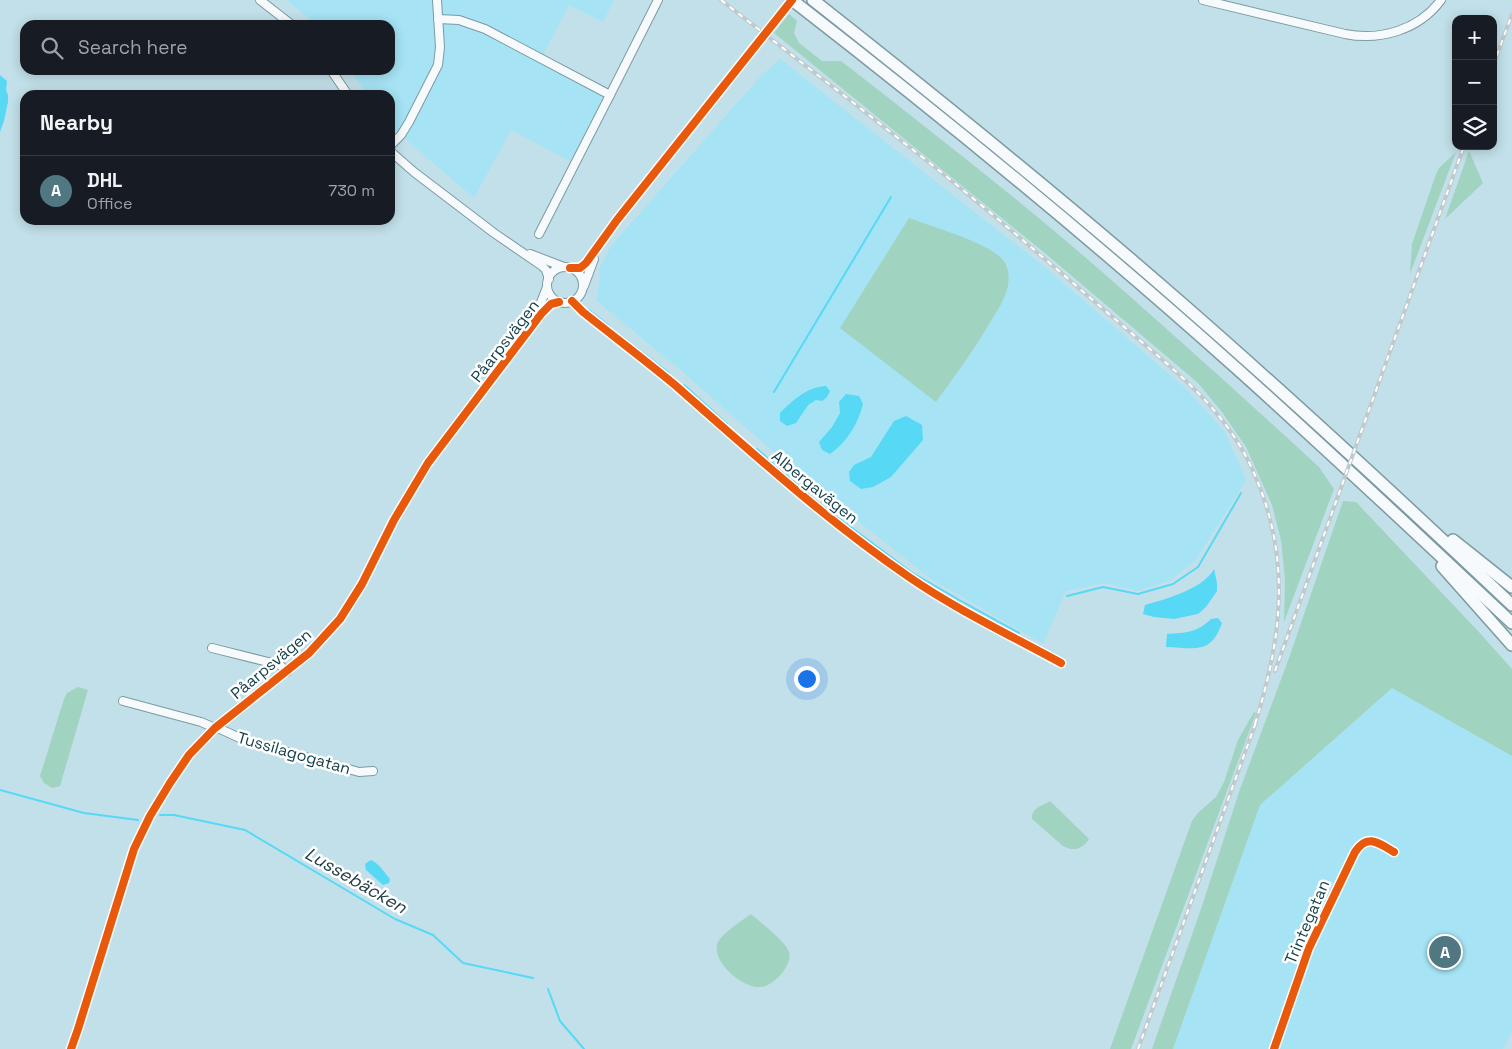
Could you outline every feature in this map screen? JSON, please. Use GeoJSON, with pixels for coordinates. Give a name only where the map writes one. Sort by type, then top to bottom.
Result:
{"type":"FeatureCollection","features":[{"type":"Feature","properties":{"kind":"highway"},"geometry":{"type":"LineString","coordinates":[[813,0],[1111,242],[1266,378],[1512,605]]}},
{"type":"Feature","properties":{"kind":"highway"},"geometry":{"type":"LineString","coordinates":[[790,2],[929,108],[1121,268],[1234,366],[1404,521],[1512,623]]}},
{"type":"Feature","properties":{"kind":"highway"},"geometry":{"type":"LineString","coordinates":[[1386,487],[1512,587]]}},
{"type":"Feature","properties":{"kind":"highway"},"geometry":{"type":"LineString","coordinates":[[1404,521],[1467,596],[1512,645]]}},
{"type":"Feature","properties":{"kind":"street"},"geometry":{"type":"LineString","coordinates":[[260,0],[286,20]]}},
{"type":"Feature","properties":{"kind":"street"},"geometry":{"type":"LineString","coordinates":[[395,140],[409,122],[438,65],[440,52],[437,0]]}},
{"type":"Feature","properties":{"kind":"street"},"geometry":{"type":"LineString","coordinates":[[540,234],[658,0]]}},
{"type":"Feature","properties":{"kind":"street"},"geometry":{"type":"LineString","coordinates":[[1203,0],[1360,36],[1386,35],[1400,30],[1426,16],[1441,0]]}},
{"type":"Feature","properties":{"kind":"street"},"geometry":{"type":"LineString","coordinates":[[548,283],[554,272],[561,268],[577,268],[584,265],[617,220],[790,2]]}},
{"type":"Feature","properties":{"kind":"street"},"geometry":{"type":"LineString","coordinates":[[438,19],[459,20],[485,29],[610,96]]}},
{"type":"Feature","properties":{"kind":"street"},"geometry":{"type":"LineString","coordinates":[[334,75],[345,90]]}},
{"type":"Feature","properties":{"kind":"street"},"geometry":{"type":"LineString","coordinates":[[395,155],[414,172],[544,268],[551,296],[559,302],[572,301],[580,296],[598,248]]}},
{"type":"Feature","properties":{"kind":"street"},"geometry":{"type":"LineString","coordinates":[[517,248],[574,270],[580,275],[583,288]]}},
{"type":"Feature","properties":{"kind":"street","name":"Påarpsvägen"},"geometry":{"type":"LineString","coordinates":[[530,329],[548,283]]}},
{"type":"Feature","properties":{"kind":"street","name":"Albergavägen"},"geometry":{"type":"LineString","coordinates":[[572,301],[583,312],[673,384],[811,504],[910,578],[958,607],[1061,663]]}},
{"type":"Feature","properties":{"kind":"street","name":"Påarpsvägen"},"geometry":{"type":"LineString","coordinates":[[71,1049],[123,881],[140,837],[153,811],[183,763],[215,727],[287,672],[319,643],[340,618],[362,584],[394,520],[428,463],[547,307],[554,302],[559,302]]}},
{"type":"Feature","properties":{"kind":"street","name":"Påarpsvägen"},"geometry":{"type":"LineString","coordinates":[[212,648],[280,665],[287,672]]}},
{"type":"Feature","properties":{"kind":"street"},"geometry":{"type":"LineString","coordinates":[[123,702],[215,727]]}},
{"type":"Feature","properties":{"kind":"street","name":"Tussilagogatan"},"geometry":{"type":"LineString","coordinates":[[215,727],[239,739],[266,747],[359,772],[373,771]]}},
{"type":"Feature","properties":{"kind":"street","name":"Trintegatan"},"geometry":{"type":"LineString","coordinates":[[1274,1049],[1316,931],[1358,847],[1364,842],[1372,841],[1394,852]]}},
{"type":"Feature","properties":{"kind":"shaded area"},"geometry":{"type":"Polygon","coordinates":[[[287,0],[614,0],[603,22],[569,5],[543,55],[608,88],[572,162],[511,130],[474,198],[395,130],[395,90],[364,90],[353,75],[395,75],[395,20],[310,20],[287,0]]]}},
{"type":"Feature","properties":{"kind":"shaded area"},"geometry":{"type":"Polygon","coordinates":[[[780,59],[1047,269],[1186,389],[1225,432],[1246,480],[1196,560],[1171,580],[1138,591],[1104,583],[1066,591],[1043,644],[930,578],[815,487],[684,373],[596,300],[600,279],[599,269],[611,246],[760,77],[780,59]],[[909,219],[936,402],[972,352],[993,318],[1009,284],[1007,265],[992,251],[909,219]]]}},
{"type":"Feature","properties":{"kind":"shaded area"},"geometry":{"type":"Polygon","coordinates":[[[1392,688],[1512,756],[1512,1031],[1503,1049],[1173,1049],[1260,805],[1392,688]]]}},
{"type":"Feature","properties":{"kind":"green space"},"geometry":{"type":"Polygon","coordinates":[[[789,14],[797,21],[794,33],[799,43],[822,61],[841,61],[1025,207],[1144,309],[1319,467],[1334,489],[1284,622],[1285,579],[1281,540],[1272,505],[1246,447],[1222,412],[1198,383],[1046,254],[774,33],[789,14]]]}},
{"type":"Feature","properties":{"kind":"green space"},"geometry":{"type":"Polygon","coordinates":[[[1469,151],[1483,183],[1445,219],[1469,151]]]}},
{"type":"Feature","properties":{"kind":"green space"},"geometry":{"type":"Polygon","coordinates":[[[1456,152],[1410,274],[1412,244],[1435,177],[1439,168],[1456,152]]]}},
{"type":"Feature","properties":{"kind":"green space"},"geometry":{"type":"Polygon","coordinates":[[[909,218],[985,247],[996,253],[1003,260],[1008,271],[1007,289],[1000,306],[976,346],[936,402],[840,328],[909,218]]]}},
{"type":"Feature","properties":{"kind":"green space"},"geometry":{"type":"Polygon","coordinates":[[[1343,501],[1356,502],[1512,669],[1512,756],[1392,688],[1260,805],[1173,1049],[1152,1049],[1201,909],[1239,792],[1289,658],[1343,501]]]}},
{"type":"Feature","properties":{"kind":"green space"},"geometry":{"type":"Polygon","coordinates":[[[78,687],[88,690],[60,786],[52,788],[44,783],[40,776],[64,699],[67,693],[78,687]]]}},
{"type":"Feature","properties":{"kind":"green space"},"geometry":{"type":"Polygon","coordinates":[[[1254,712],[1256,713],[1131,1049],[1110,1049],[1192,821],[1216,797],[1224,782],[1238,740],[1254,712]]]}},
{"type":"Feature","properties":{"kind":"green space"},"geometry":{"type":"Polygon","coordinates":[[[1050,801],[1089,839],[1084,845],[1077,849],[1063,846],[1032,819],[1035,810],[1050,801]]]}},
{"type":"Feature","properties":{"kind":"green space"},"geometry":{"type":"Polygon","coordinates":[[[751,914],[778,938],[789,952],[788,963],[781,974],[771,983],[760,987],[738,979],[724,966],[717,952],[717,945],[722,937],[751,914]]]}},
{"type":"Feature","properties":{"kind":"water"},"geometry":{"type":"Polygon","coordinates":[[[0,75],[7,81],[8,102],[0,132],[0,75]]]}},
{"type":"Feature","properties":{"kind":"water"},"geometry":{"type":"Polygon","coordinates":[[[826,386],[830,391],[827,397],[822,401],[816,400],[808,405],[796,423],[787,426],[780,421],[780,413],[795,399],[813,389],[826,386]]]}},
{"type":"Feature","properties":{"kind":"water"},"geometry":{"type":"Polygon","coordinates":[[[846,394],[859,396],[863,404],[851,432],[842,444],[830,454],[822,450],[819,442],[832,427],[840,413],[839,402],[846,394]]]}},
{"type":"Feature","properties":{"kind":"water"},"geometry":{"type":"Polygon","coordinates":[[[906,416],[922,425],[923,440],[891,477],[873,487],[861,489],[850,481],[849,472],[854,465],[871,457],[894,421],[906,416]]]}},
{"type":"Feature","properties":{"kind":"water"},"geometry":{"type":"Polygon","coordinates":[[[1214,569],[1217,591],[1206,607],[1198,614],[1174,619],[1143,614],[1145,605],[1193,588],[1209,576],[1214,569]]]}},
{"type":"Feature","properties":{"kind":"water"},"geometry":{"type":"Polygon","coordinates":[[[1218,618],[1222,623],[1218,633],[1207,645],[1193,648],[1166,647],[1167,634],[1191,631],[1201,627],[1211,619],[1218,618]]]}},
{"type":"Feature","properties":{"kind":"water"},"geometry":{"type":"Polygon","coordinates":[[[371,860],[377,863],[384,871],[390,879],[389,883],[383,885],[366,870],[365,864],[371,860]]]}},
{"type":"Feature","properties":{"kind":"waterway"},"geometry":{"type":"LineString","coordinates":[[774,392],[891,197]]}},
{"type":"Feature","properties":{"kind":"waterway"},"geometry":{"type":"LineString","coordinates":[[589,310],[609,326]]}},
{"type":"Feature","properties":{"kind":"waterway"},"geometry":{"type":"LineString","coordinates":[[617,333],[669,373]]}},
{"type":"Feature","properties":{"kind":"waterway"},"geometry":{"type":"LineString","coordinates":[[684,385],[727,424]]}},
{"type":"Feature","properties":{"kind":"waterway"},"geometry":{"type":"LineString","coordinates":[[757,449],[813,499],[911,572],[1019,633]]}},
{"type":"Feature","properties":{"kind":"waterway"},"geometry":{"type":"LineString","coordinates":[[1067,596],[1103,587],[1138,594],[1173,584],[1198,567],[1241,493]]}},
{"type":"Feature","properties":{"kind":"waterway","name":"Lussebäcken"},"geometry":{"type":"LineString","coordinates":[[0,790],[84,813],[138,820]]}},
{"type":"Feature","properties":{"kind":"waterway","name":"Lussebäcken"},"geometry":{"type":"LineString","coordinates":[[160,815],[174,815],[245,830],[395,919],[433,935],[463,963],[533,978]]}},
{"type":"Feature","properties":{"kind":"waterway","name":"Lussebäcken"},"geometry":{"type":"LineString","coordinates":[[548,989],[560,1021],[584,1049]]}},
{"type":"Feature","properties":{"kind":"railway"},"geometry":{"type":"LineString","coordinates":[[721,0],[968,194],[1177,372],[1221,418],[1244,453],[1254,473],[1266,505],[1274,537],[1278,568],[1279,600],[1276,631],[1264,695],[1254,727]]}},
{"type":"Feature","properties":{"kind":"railway"},"geometry":{"type":"LineString","coordinates":[[1495,60],[1512,14]]}},
{"type":"Feature","properties":{"kind":"railway"},"geometry":{"type":"LineString","coordinates":[[1275,671],[1463,150]]}},
{"type":"Feature","properties":{"kind":"railway"},"geometry":{"type":"LineString","coordinates":[[1138,1049],[1256,722]]}},
{"type":"Feature","properties":{"kind":"cycle path"},"geometry":{"type":"LineString","coordinates":[[570,268],[580,268],[586,263],[617,220],[792,0]]}},
{"type":"Feature","properties":{"kind":"cycle path"},"geometry":{"type":"LineString","coordinates":[[572,301],[583,312],[675,385],[789,485],[878,555],[946,600],[1061,663]]}},
{"type":"Feature","properties":{"kind":"cycle path"},"geometry":{"type":"LineString","coordinates":[[71,1049],[134,849],[150,816],[170,783],[189,755],[215,728],[309,653],[340,619],[362,584],[394,520],[428,463],[541,314],[551,304],[559,302]]}},
{"type":"Feature","properties":{"kind":"cycle path"},"geometry":{"type":"LineString","coordinates":[[1274,1049],[1309,948],[1355,852],[1360,846],[1369,841],[1378,843],[1394,852]]}},
{"type":"Feature","properties":{"kind":"place","name":"DHL"},"geometry":{"type":"Point","coordinates":[1445,952]}}]}
